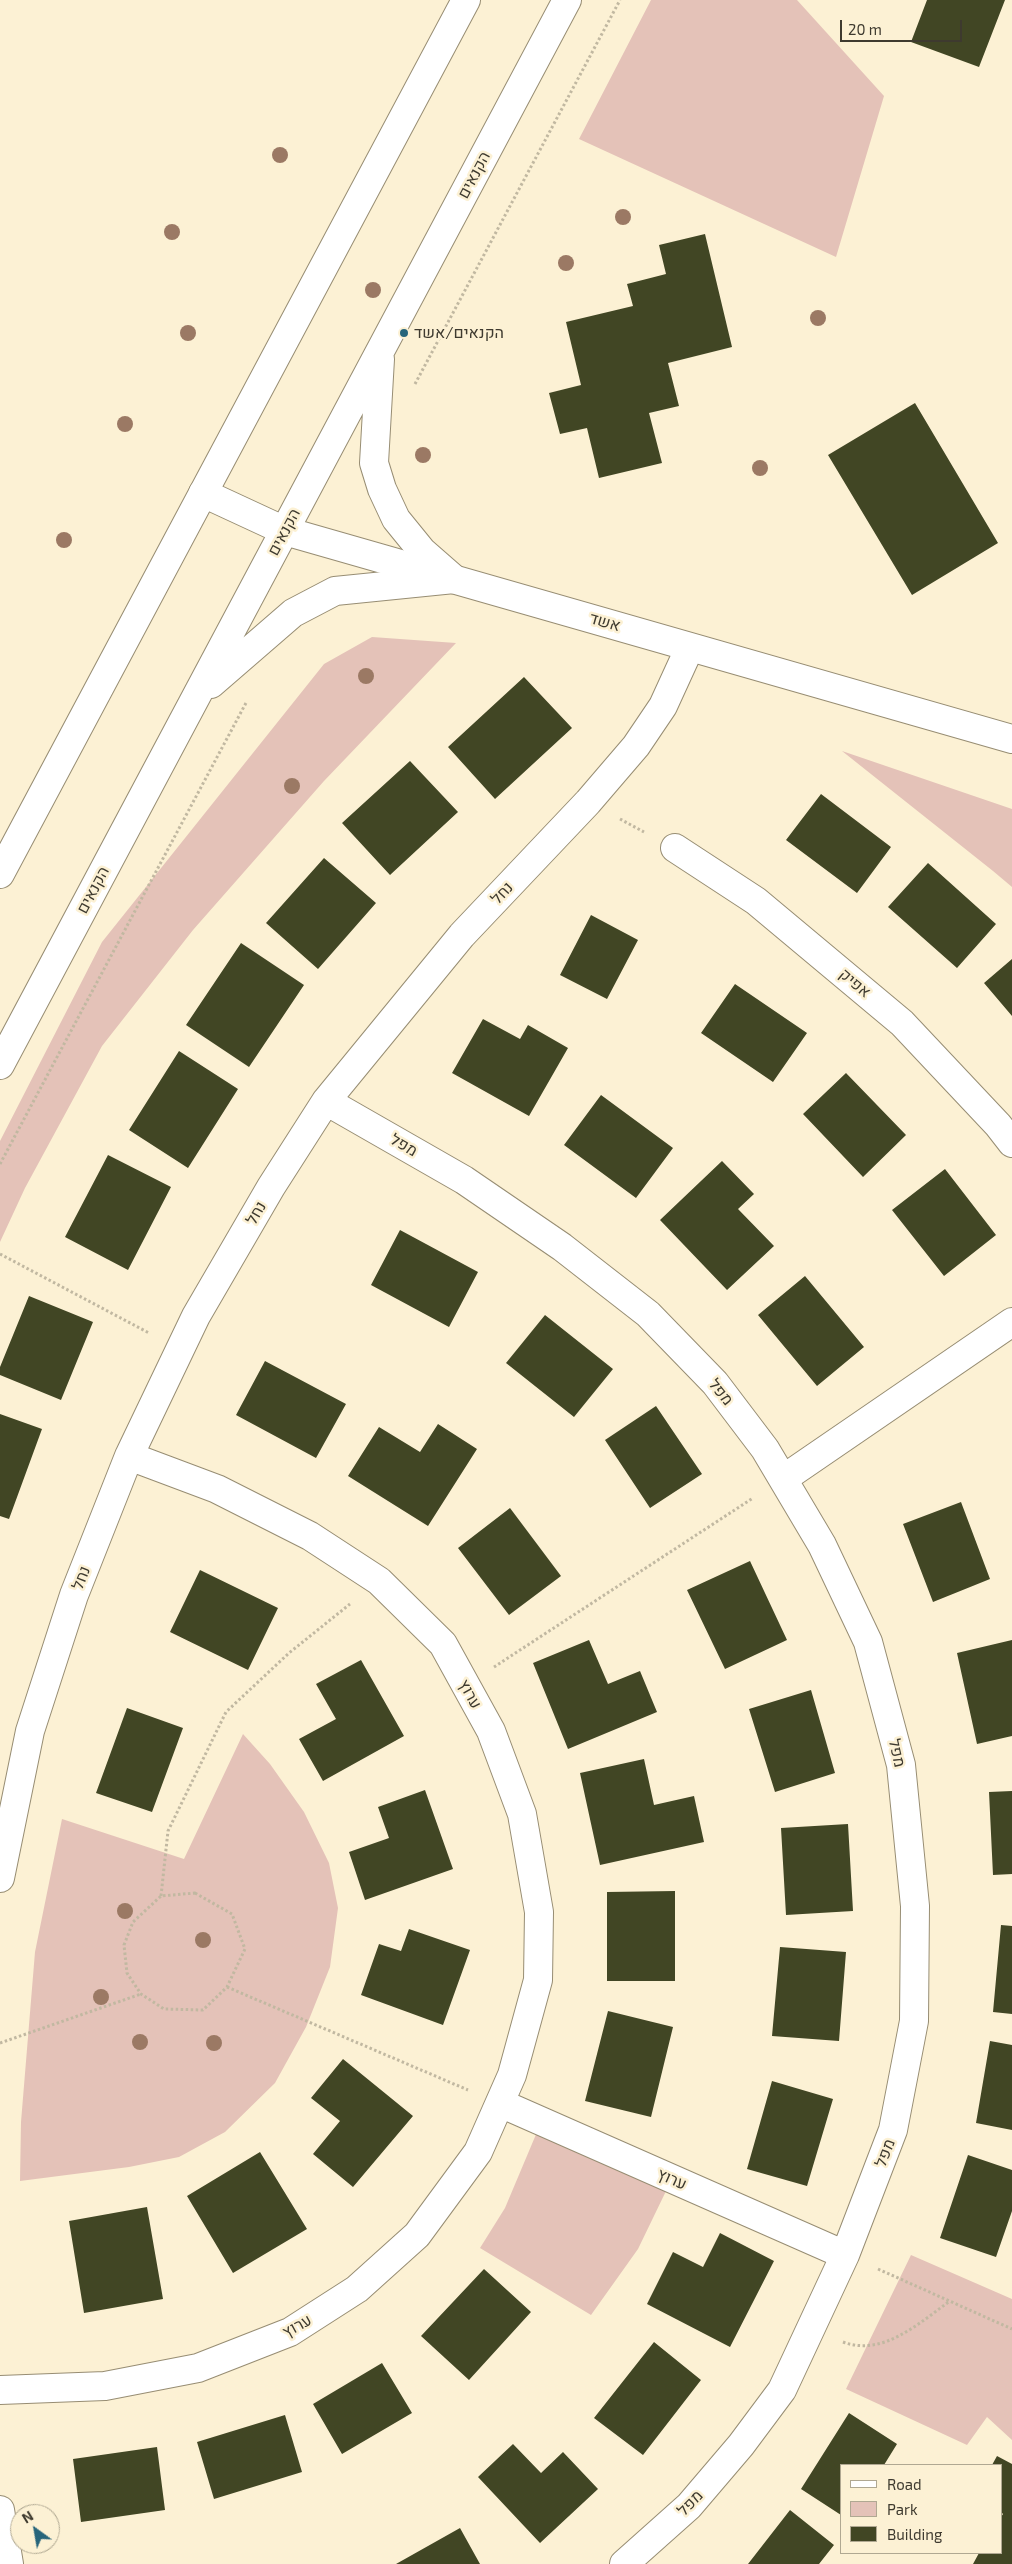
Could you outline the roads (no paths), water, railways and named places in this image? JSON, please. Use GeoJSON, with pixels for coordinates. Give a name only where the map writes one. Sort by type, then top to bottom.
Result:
{"type":"FeatureCollection","features":[{"type":"Feature","properties":{"kind":"street"},"geometry":{"type":"LineString","coordinates":[[0,874],[466,0]]}},
{"type":"Feature","properties":{"kind":"street","name":"הקנאים"},"geometry":{"type":"LineString","coordinates":[[0,1065],[567,0]]}},
{"type":"Feature","properties":{"kind":"street"},"geometry":{"type":"LineString","coordinates":[[380,352],[374,463],[382,489],[396,519],[422,551],[454,579]]}},
{"type":"Feature","properties":{"kind":"street","name":"אשד"},"geometry":{"type":"LineString","coordinates":[[203,493],[285,531],[1012,739]]}},
{"type":"Feature","properties":{"kind":"street"},"geometry":{"type":"LineString","coordinates":[[195,699],[254,644],[293,613],[335,591],[454,579]]}},
{"type":"Feature","properties":{"kind":"street","name":"נחל"},"geometry":{"type":"LineString","coordinates":[[0,1878],[30,1731],[74,1595],[129,1456],[196,1316],[271,1187],[326,1101],[462,935],[588,802],[636,746],[658,714],[690,647]]}},
{"type":"Feature","properties":{"kind":"street","name":"אפיק"},"geometry":{"type":"LineString","coordinates":[[675,848],[756,901],[902,1023],[1012,1142]]}},
{"type":"Feature","properties":{"kind":"street","name":"מפל"},"geometry":{"type":"LineString","coordinates":[[326,1101],[464,1180],[562,1247],[648,1314],[715,1383],[765,1449],[822,1545],[868,1642],[901,1765],[915,1906],[914,2021],[894,2130],[845,2254],[782,2390],[741,2446],[689,2506],[624,2564]]}},
{"type":"Feature","properties":{"kind":"street"},"geometry":{"type":"LineString","coordinates":[[783,1479],[1012,1322]]}},
{"type":"Feature","properties":{"kind":"street","name":"ערוץ"},"geometry":{"type":"LineString","coordinates":[[0,2390],[105,2386],[198,2368],[290,2332],[357,2290],[417,2235],[478,2152],[512,2075],[538,1980],[539,1912],[522,1814],[491,1731],[442,1644],[380,1581],[310,1536],[217,1489],[129,1456]]}},
{"type":"Feature","properties":{"kind":"street","name":"ערוץ"},"geometry":{"type":"LineString","coordinates":[[500,2103],[845,2254]]}},
{"type":"Feature","properties":{"kind":"street"},"geometry":{"type":"LineString","coordinates":[[0,2510],[9,2564]]}},
{"type":"Feature","properties":{"kind":"place","name":"הקנאים/אשד"},"geometry":{"type":"Point","coordinates":[404,333]}}]}
